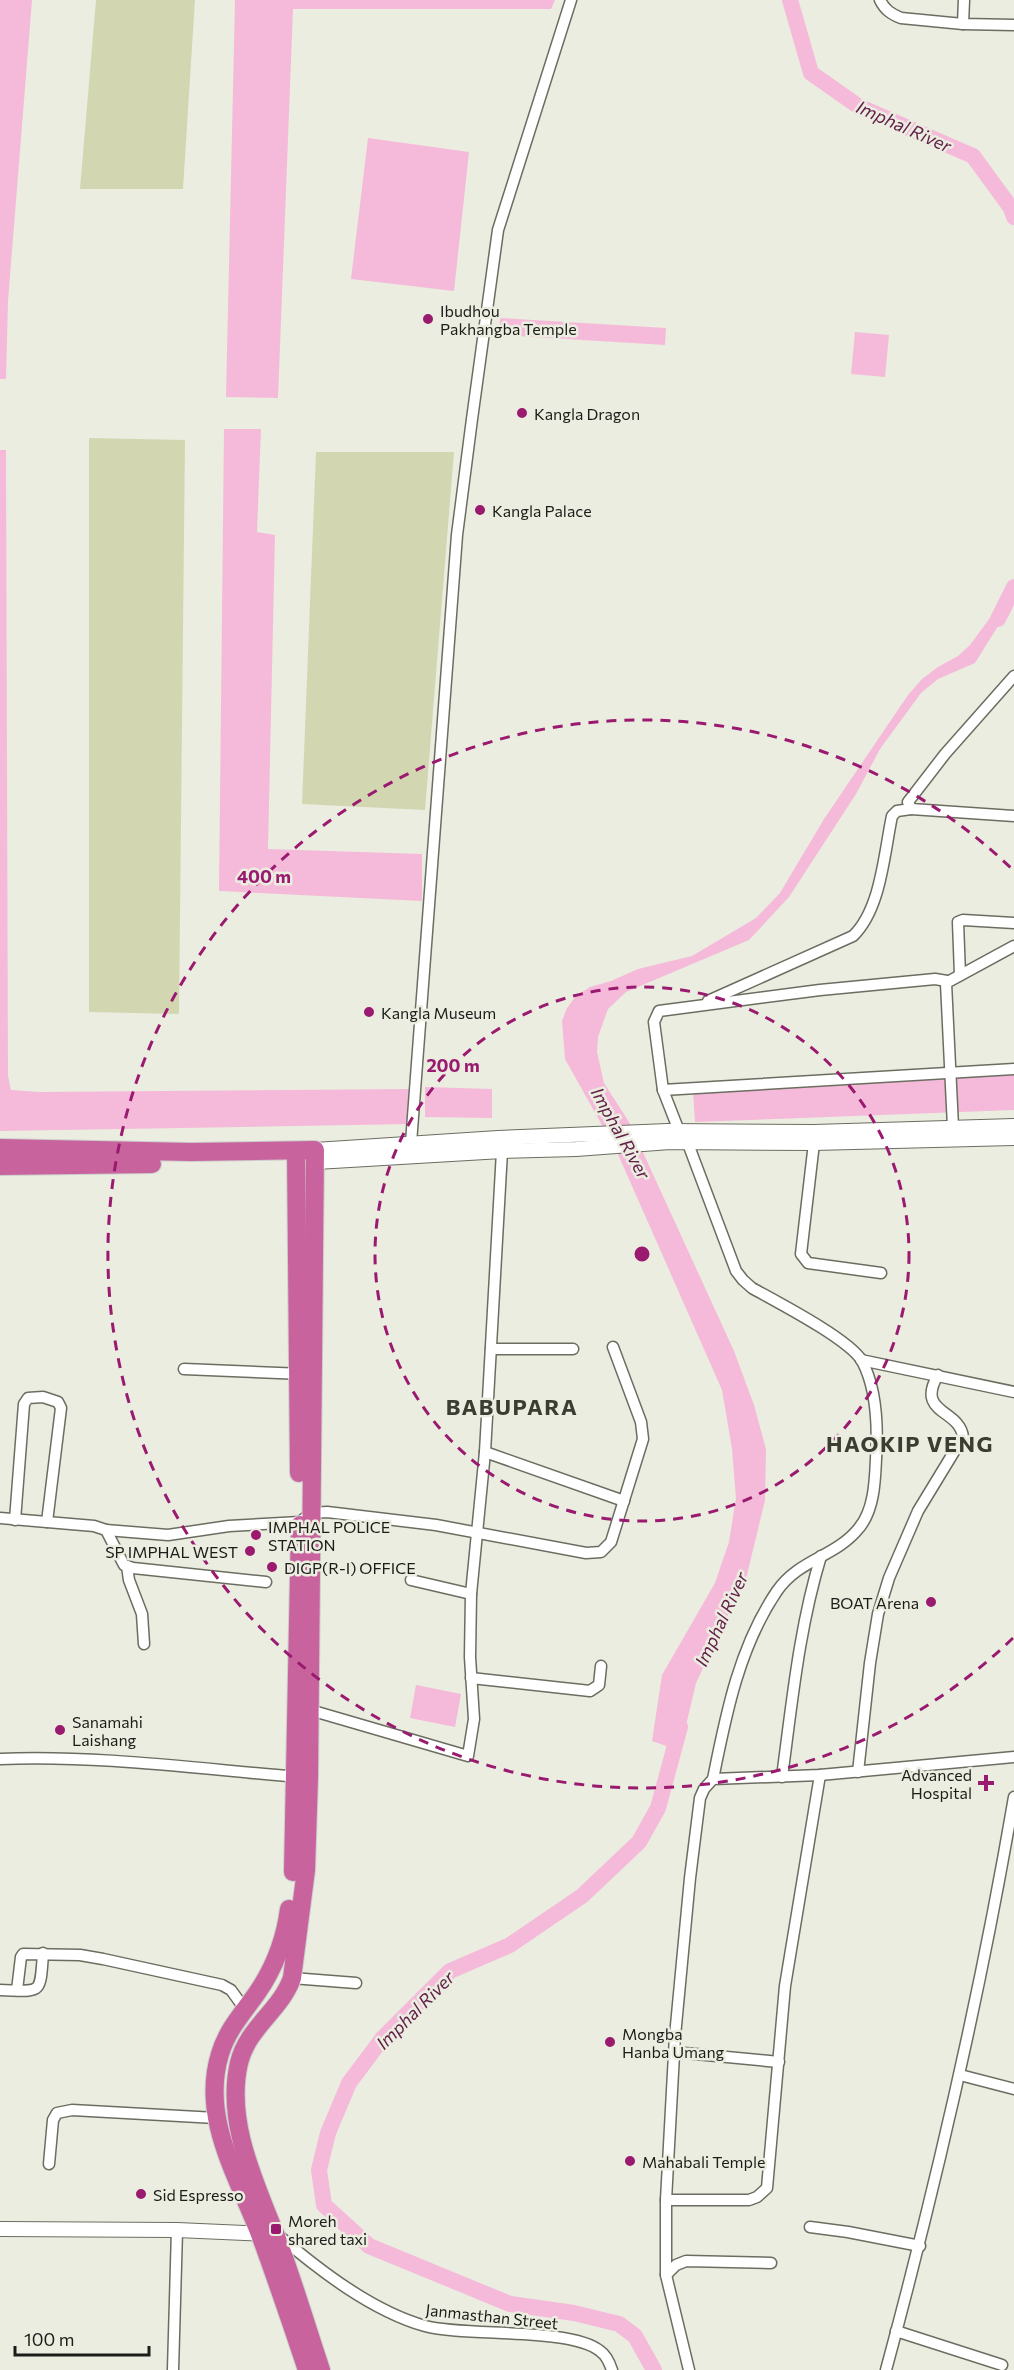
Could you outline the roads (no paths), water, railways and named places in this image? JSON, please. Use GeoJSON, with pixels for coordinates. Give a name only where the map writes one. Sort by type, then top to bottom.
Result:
{"type":"FeatureCollection","features":[{"type":"Feature","properties":{"kind":"highway"},"geometry":{"type":"LineString","coordinates":[[4,1146],[111,1152],[315,1156],[306,1285],[303,1777],[305,1880],[292,1978],[284,1994],[246,2045],[239,2060],[237,2079],[239,2128],[308,2370]]}},
{"type":"Feature","properties":{"kind":"highway"},"geometry":{"type":"LineString","coordinates":[[0,1166],[296,1156]]}},
{"type":"Feature","properties":{"kind":"highway"},"geometry":{"type":"LineString","coordinates":[[296,1156],[306,1285]]}},
{"type":"Feature","properties":{"kind":"highway"},"geometry":{"type":"LineString","coordinates":[[305,1517],[310,1710],[285,1931],[277,1959],[269,1974],[227,2035],[219,2056],[215,2091],[216,2118],[236,2177],[268,2234],[321,2370]]}},
{"type":"Feature","properties":{"kind":"street"},"geometry":{"type":"LineString","coordinates":[[411,1143],[457,535],[498,230],[571,0]]}},
{"type":"Feature","properties":{"kind":"street"},"geometry":{"type":"LineString","coordinates":[[880,0],[892,14],[901,18],[1014,26]]}},
{"type":"Feature","properties":{"kind":"street"},"geometry":{"type":"LineString","coordinates":[[963,24],[964,0]]}},
{"type":"Feature","properties":{"kind":"street"},"geometry":{"type":"LineString","coordinates":[[910,809],[909,799],[945,754],[1014,676]]}},
{"type":"Feature","properties":{"kind":"street"},"geometry":{"type":"LineString","coordinates":[[697,1005],[853,936],[868,918],[874,905],[892,816],[897,811],[910,809],[1014,816]]}},
{"type":"Feature","properties":{"kind":"street"},"geometry":{"type":"LineString","coordinates":[[960,975],[958,922],[963,920],[1014,923]]}},
{"type":"Feature","properties":{"kind":"street"},"geometry":{"type":"LineString","coordinates":[[689,2370],[666,2275],[666,2200],[675,2052],[690,1878],[700,1798],[704,1788],[713,1779],[739,1667],[767,1606],[797,1568],[846,1542],[868,1515],[876,1471],[876,1423],[874,1399],[861,1360],[848,1344],[742,1280],[730,1258],[676,1136],[663,1090],[655,1015],[662,1010],[697,1005],[866,985],[937,979],[947,981],[1014,946]]}},
{"type":"Feature","properties":{"kind":"street"},"geometry":{"type":"LineString","coordinates":[[947,981],[945,987],[952,1120]]}},
{"type":"Feature","properties":{"kind":"street"},"geometry":{"type":"LineString","coordinates":[[663,1090],[1014,1069]]}},
{"type":"Feature","properties":{"kind":"street"},"geometry":{"type":"LineString","coordinates":[[315,1156],[502,1151],[576,1142],[814,1132],[952,1120],[1014,1126]]}},
{"type":"Feature","properties":{"kind":"street"},"geometry":{"type":"LineString","coordinates":[[676,1136],[814,1143],[1014,1138]]}},
{"type":"Feature","properties":{"kind":"street"},"geometry":{"type":"LineString","coordinates":[[315,1156],[411,1143],[498,1138],[576,1142]]}},
{"type":"Feature","properties":{"kind":"street"},"geometry":{"type":"LineString","coordinates":[[814,1143],[801,1254],[808,1263],[881,1273]]}},
{"type":"Feature","properties":{"kind":"street"},"geometry":{"type":"LineString","coordinates":[[310,1710],[468,1756],[474,1719],[471,1678],[471,1594],[484,1452],[502,1151]]}},
{"type":"Feature","properties":{"kind":"street"},"geometry":{"type":"LineString","coordinates":[[0,1518],[168,1535],[305,1517],[355,1514],[596,1554],[606,1549],[610,1542],[640,1449],[642,1432],[613,1347]]}},
{"type":"Feature","properties":{"kind":"street"},"geometry":{"type":"LineString","coordinates":[[491,1349],[573,1349]]}},
{"type":"Feature","properties":{"kind":"street"},"geometry":{"type":"LineString","coordinates":[[861,1360],[938,1374],[1014,1392]]}},
{"type":"Feature","properties":{"kind":"street"},"geometry":{"type":"LineString","coordinates":[[183,1369],[306,1374]]}},
{"type":"Feature","properties":{"kind":"street"},"geometry":{"type":"LineString","coordinates":[[858,1772],[872,1654],[879,1614],[889,1578],[918,1511],[946,1464],[956,1452],[963,1437],[961,1427],[938,1409],[932,1399],[933,1383],[938,1374]]}},
{"type":"Feature","properties":{"kind":"street"},"geometry":{"type":"LineString","coordinates":[[15,1520],[24,1404],[28,1398],[43,1397],[58,1402],[61,1408],[47,1522]]}},
{"type":"Feature","properties":{"kind":"street"},"geometry":{"type":"LineString","coordinates":[[484,1452],[624,1501]]}},
{"type":"Feature","properties":{"kind":"street"},"geometry":{"type":"LineString","coordinates":[[106,1530],[124,1565],[127,1566],[266,1582]]}},
{"type":"Feature","properties":{"kind":"street"},"geometry":{"type":"LineString","coordinates":[[782,1777],[801,1640],[810,1591],[821,1556]]}},
{"type":"Feature","properties":{"kind":"street"},"geometry":{"type":"LineString","coordinates":[[127,1566],[129,1580],[142,1614],[144,1644]]}},
{"type":"Feature","properties":{"kind":"street"},"geometry":{"type":"LineString","coordinates":[[411,1580],[471,1594]]}},
{"type":"Feature","properties":{"kind":"street"},"geometry":{"type":"LineString","coordinates":[[471,1678],[590,1691],[599,1685],[601,1665]]}},
{"type":"Feature","properties":{"kind":"street"},"geometry":{"type":"LineString","coordinates":[[713,1779],[820,1775],[1014,1757]]}},
{"type":"Feature","properties":{"kind":"street"},"geometry":{"type":"LineString","coordinates":[[0,1760],[26,1758],[106,1762],[303,1777]]}},
{"type":"Feature","properties":{"kind":"street"},"geometry":{"type":"LineString","coordinates":[[666,2200],[749,2200],[757,2197],[767,2188],[785,1986],[820,1775]]}},
{"type":"Feature","properties":{"kind":"street"},"geometry":{"type":"LineString","coordinates":[[886,2370],[920,2246],[960,2075],[1014,1797]]}},
{"type":"Feature","properties":{"kind":"street"},"geometry":{"type":"LineString","coordinates":[[17,1990],[21,1957],[27,1953],[43,1953],[103,1959],[222,1985],[231,1990],[244,2008]]}},
{"type":"Feature","properties":{"kind":"street"},"geometry":{"type":"LineString","coordinates":[[0,1990],[33,1991],[38,1988],[43,1953]]}},
{"type":"Feature","properties":{"kind":"street"},"geometry":{"type":"LineString","coordinates":[[292,1978],[356,1983]]}},
{"type":"Feature","properties":{"kind":"street"},"geometry":{"type":"LineString","coordinates":[[675,2052],[779,2062]]}},
{"type":"Feature","properties":{"kind":"street"},"geometry":{"type":"LineString","coordinates":[[960,2075],[1014,2089]]}},
{"type":"Feature","properties":{"kind":"street"},"geometry":{"type":"LineString","coordinates":[[49,2164],[53,2120],[57,2113],[72,2110],[216,2118]]}},
{"type":"Feature","properties":{"kind":"street"},"geometry":{"type":"LineString","coordinates":[[810,2227],[920,2246]]}},
{"type":"Feature","properties":{"kind":"street"},"geometry":{"type":"LineString","coordinates":[[0,2229],[177,2230],[268,2234]]}},
{"type":"Feature","properties":{"kind":"street"},"geometry":{"type":"LineString","coordinates":[[173,2370],[177,2230]]}},
{"type":"Feature","properties":{"kind":"street","name":"Janmasthan Street"},"geometry":{"type":"LineString","coordinates":[[268,2234],[382,2307],[408,2319],[426,2326],[540,2336],[585,2343],[600,2350],[612,2370]]}},
{"type":"Feature","properties":{"kind":"street"},"geometry":{"type":"LineString","coordinates":[[666,2275],[676,2265],[686,2261],[771,2263]]}},
{"type":"Feature","properties":{"kind":"street"},"geometry":{"type":"LineString","coordinates":[[896,2331],[998,2368],[1014,2366]]}},
{"type":"Feature","properties":{"kind":"water"},"geometry":{"type":"Polygon","coordinates":[[[0,0],[32,0],[8,301],[6,379],[0,379],[0,0]]]}},
{"type":"Feature","properties":{"kind":"water"},"geometry":{"type":"Polygon","coordinates":[[[235,0],[555,0],[551,9],[293,9],[278,398],[226,397],[235,0]]]}},
{"type":"Feature","properties":{"kind":"water"},"geometry":{"type":"Polygon","coordinates":[[[368,138],[469,152],[454,291],[351,279],[368,138]]]}},
{"type":"Feature","properties":{"kind":"water"},"geometry":{"type":"Polygon","coordinates":[[[500,318],[666,328],[665,345],[499,335],[500,318]]]}},
{"type":"Feature","properties":{"kind":"water"},"geometry":{"type":"Polygon","coordinates":[[[855,332],[889,335],[885,377],[851,374],[855,332]]]}},
{"type":"Feature","properties":{"kind":"water"},"geometry":{"type":"Polygon","coordinates":[[[224,429],[261,429],[257,532],[275,535],[268,849],[422,854],[422,901],[219,891],[224,429]]]}},
{"type":"Feature","properties":{"kind":"water"},"geometry":{"type":"Polygon","coordinates":[[[0,450],[6,450],[8,1076],[11,1090],[40,1092],[411,1089],[411,1124],[0,1131],[0,450]]]}},
{"type":"Feature","properties":{"kind":"water"},"geometry":{"type":"Polygon","coordinates":[[[1011,589],[1005,615],[975,663],[938,679],[921,693],[880,749],[856,794],[789,897],[749,940],[626,992],[608,1009],[598,1037],[597,1052],[604,1083],[629,1122],[734,1351],[754,1405],[766,1449],[765,1500],[747,1575],[696,1683],[680,1751],[652,1741],[662,1675],[715,1583],[729,1542],[736,1498],[732,1449],[722,1390],[617,1152],[565,1059],[562,1021],[567,1008],[576,996],[590,987],[638,969],[692,956],[756,918],[780,893],[824,819],[908,695],[922,679],[958,656],[970,645],[1011,589]]]}},
{"type":"Feature","properties":{"kind":"water"},"geometry":{"type":"Polygon","coordinates":[[[1014,1075],[1014,1110],[695,1122],[693,1091],[1014,1075]]]}},
{"type":"Feature","properties":{"kind":"water"},"geometry":{"type":"Polygon","coordinates":[[[425,1087],[492,1089],[492,1118],[425,1117],[425,1087]]]}},
{"type":"Feature","properties":{"kind":"water"},"geometry":{"type":"Polygon","coordinates":[[[416,1685],[461,1694],[455,1727],[410,1718],[416,1685]]]}},
{"type":"Feature","properties":{"kind":"waterway","name":"Imphal River"},"geometry":{"type":"LineString","coordinates":[[790,0],[811,73],[858,106],[973,156],[1011,208],[1014,217]]}},
{"type":"Feature","properties":{"kind":"waterway","name":"Imphal River"},"geometry":{"type":"LineString","coordinates":[[998,619],[1014,587]]}},
{"type":"Feature","properties":{"kind":"waterway","name":"Imphal River"},"geometry":{"type":"LineString","coordinates":[[654,2370],[635,2336],[619,2324],[574,2313],[510,2304],[369,2246],[324,2205],[319,2170],[328,2133],[349,2083],[382,2039],[450,1971],[510,1945],[582,1896],[639,1842],[658,1808],[680,1727]]}},
{"type":"Feature","properties":{"kind":"place","name":"Ibudhou Pakhangba Temple"},"geometry":{"type":"Point","coordinates":[428,319]}},
{"type":"Feature","properties":{"kind":"place","name":"Kangla Dragon"},"geometry":{"type":"Point","coordinates":[522,413]}},
{"type":"Feature","properties":{"kind":"place","name":"Kangla Palace"},"geometry":{"type":"Point","coordinates":[480,510]}},
{"type":"Feature","properties":{"kind":"place","name":"Kangla Museum"},"geometry":{"type":"Point","coordinates":[369,1012]}},
{"type":"Feature","properties":{"kind":"place","name":"IMPHAL POLICE STATION"},"geometry":{"type":"Point","coordinates":[256,1535]}},
{"type":"Feature","properties":{"kind":"place","name":"SP IMPHAL WEST"},"geometry":{"type":"Point","coordinates":[250,1551]}},
{"type":"Feature","properties":{"kind":"place","name":"DIGP(R-I) OFFICE"},"geometry":{"type":"Point","coordinates":[272,1567]}},
{"type":"Feature","properties":{"kind":"place","name":"BOAT Arena"},"geometry":{"type":"Point","coordinates":[931,1602]}},
{"type":"Feature","properties":{"kind":"place","name":"Sanamahi Laishang"},"geometry":{"type":"Point","coordinates":[60,1730]}},
{"type":"Feature","properties":{"kind":"place","name":"Advanced Hospital"},"geometry":{"type":"Point","coordinates":[986,1783]}},
{"type":"Feature","properties":{"kind":"place","name":"Mongba Hanba Umang"},"geometry":{"type":"Point","coordinates":[610,2042]}},
{"type":"Feature","properties":{"kind":"place","name":"Mahabali Temple"},"geometry":{"type":"Point","coordinates":[630,2161]}},
{"type":"Feature","properties":{"kind":"place","name":"Sid Espresso"},"geometry":{"type":"Point","coordinates":[141,2194]}},
{"type":"Feature","properties":{"kind":"place","name":"Moreh shared taxi"},"geometry":{"type":"Point","coordinates":[276,2229]}},
{"type":"Feature","properties":{"kind":"district","name":"BABUPARA"},"geometry":{"type":"Point","coordinates":[512,1406]}},
{"type":"Feature","properties":{"kind":"district","name":"HAOKIP VENG"},"geometry":{"type":"Point","coordinates":[910,1443]}}]}
